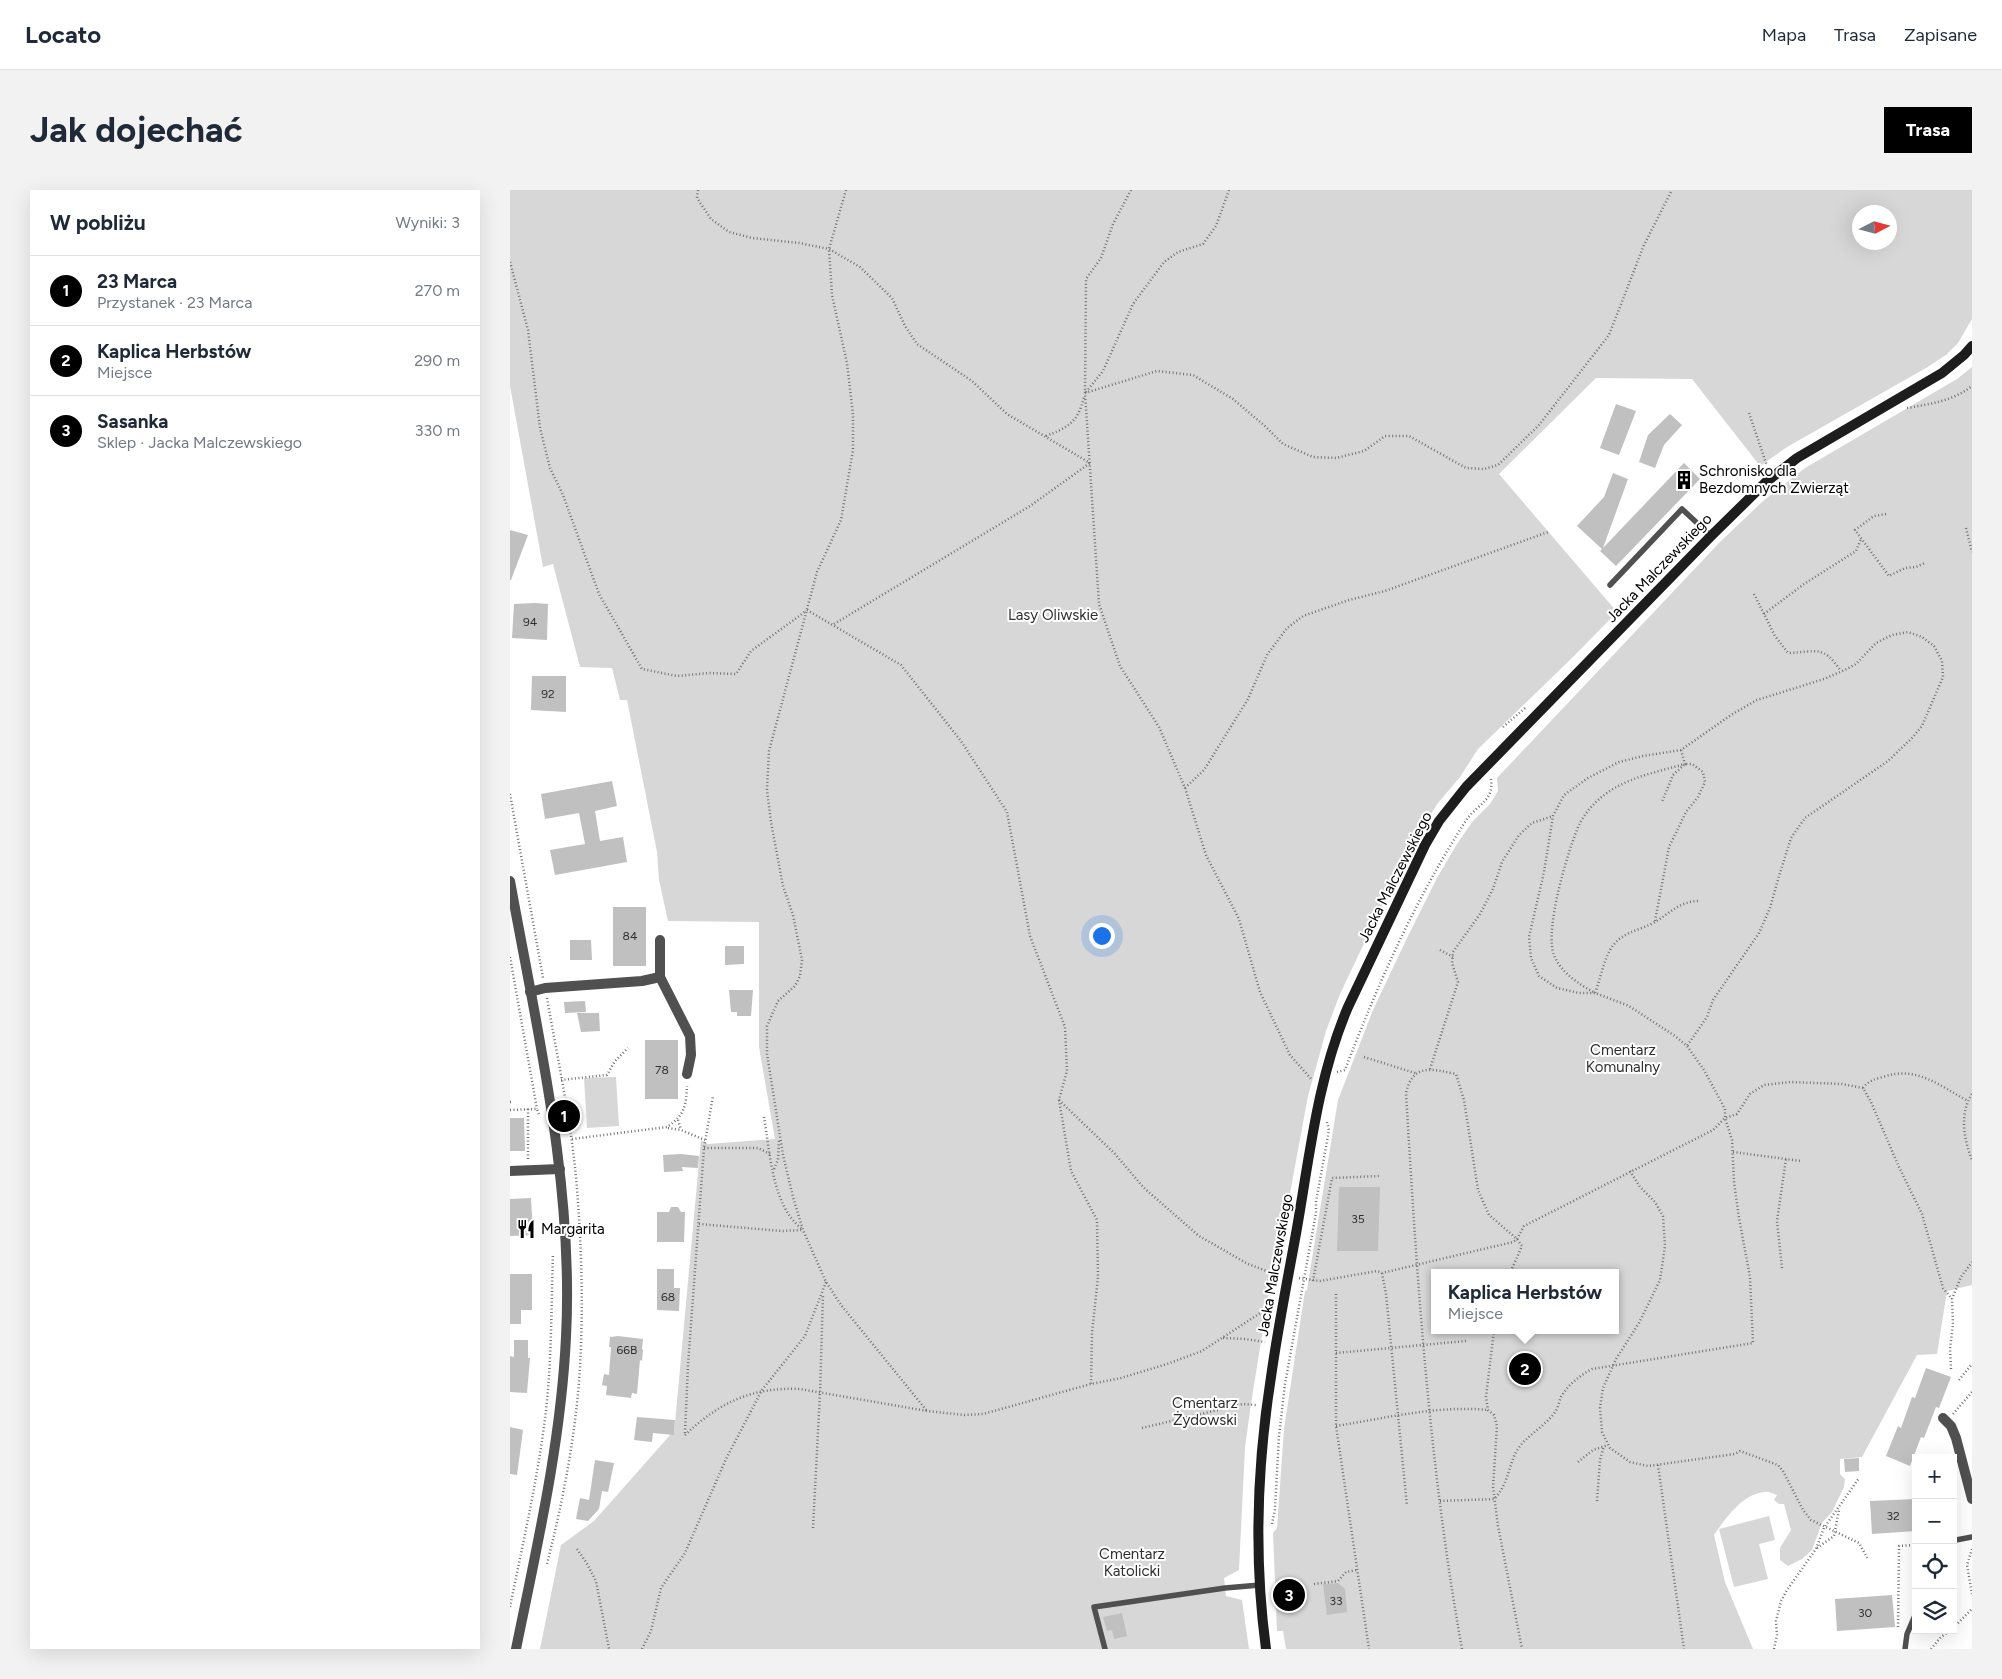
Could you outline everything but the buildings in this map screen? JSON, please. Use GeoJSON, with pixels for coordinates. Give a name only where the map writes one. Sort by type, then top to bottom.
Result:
{"type":"FeatureCollection","features":[{"type":"Feature","properties":{"kind":"main road","name":"Jacka Malczewskiego"},"geometry":{"type":"LineString","coordinates":[[1266,1649],[1260,1585],[1261,1486],[1270,1379],[1321,1091],[1334,1043],[1348,1007],[1439,821],[1466,787],[1771,477],[1797,458],[1942,373],[1972,346]]}},
{"type":"Feature","properties":{"kind":"street"},"geometry":{"type":"LineString","coordinates":[[510,881],[560,1169],[567,1272],[563,1381],[553,1461],[516,1649]]}},
{"type":"Feature","properties":{"kind":"street"},"geometry":{"type":"LineString","coordinates":[[660,940],[660,977],[690,1036],[687,1074]]}},
{"type":"Feature","properties":{"kind":"street"},"geometry":{"type":"LineString","coordinates":[[530,992],[545,988],[642,981],[660,977]]}},
{"type":"Feature","properties":{"kind":"street"},"geometry":{"type":"LineString","coordinates":[[510,1171],[560,1169]]}},
{"type":"Feature","properties":{"kind":"street"},"geometry":{"type":"LineString","coordinates":[[1943,1418],[1951,1426],[1956,1438],[1972,1499]]}},
{"type":"Feature","properties":{"kind":"lane"},"geometry":{"type":"LineString","coordinates":[[1610,585],[1682,509],[1711,536]]}},
{"type":"Feature","properties":{"kind":"lane"},"geometry":{"type":"LineString","coordinates":[[1957,1540],[1972,1537]]}},
{"type":"Feature","properties":{"kind":"lane"},"geometry":{"type":"LineString","coordinates":[[1105,1649],[1094,1607],[1225,1588],[1260,1585]]}},
{"type":"Feature","properties":{"kind":"lane"},"geometry":{"type":"LineString","coordinates":[[1905,1649],[1907,1634],[1912,1622]]}},
{"type":"Feature","properties":{"kind":"path"},"geometry":{"type":"LineString","coordinates":[[698,190],[697,198],[711,219],[729,232],[752,238],[829,248],[860,267],[892,298],[905,326],[917,344],[972,381],[1008,414],[1090,463]]}},
{"type":"Feature","properties":{"kind":"path"},"geometry":{"type":"LineString","coordinates":[[846,190],[829,248],[832,295],[847,363],[852,406],[853,450],[841,520],[817,572],[769,751],[767,790],[783,886],[793,915],[802,960],[800,976],[795,986],[778,1001],[767,1026],[767,1054],[783,1155],[803,1230],[826,1282],[841,1305],[927,1411]]}},
{"type":"Feature","properties":{"kind":"path"},"geometry":{"type":"LineString","coordinates":[[1131,190],[1114,224],[1101,258],[1086,279],[1085,393],[1099,604],[1120,666],[1159,727],[1185,788],[1206,855],[1239,919],[1260,992],[1290,1055],[1321,1091]]}},
{"type":"Feature","properties":{"kind":"path"},"geometry":{"type":"LineString","coordinates":[[1046,436],[1066,428],[1081,411],[1085,393],[1103,371],[1133,304],[1164,262],[1178,252],[1203,244],[1216,226],[1229,190]]}},
{"type":"Feature","properties":{"kind":"path"},"geometry":{"type":"LineString","coordinates":[[1085,393],[1158,371],[1192,375],[1233,399],[1283,444],[1313,457],[1336,458],[1364,451],[1385,436],[1409,436],[1466,468],[1484,469],[1498,465],[1539,425],[1609,335],[1644,244],[1672,190]]}},
{"type":"Feature","properties":{"kind":"path"},"geometry":{"type":"LineString","coordinates":[[510,262],[528,330],[540,428],[550,468],[563,495],[599,594],[642,670],[677,676],[709,673],[736,674],[751,651],[807,610]]}},
{"type":"Feature","properties":{"kind":"path"},"geometry":{"type":"LineString","coordinates":[[1918,400],[1901,410],[1937,403],[1962,394],[1972,386]]}},
{"type":"Feature","properties":{"kind":"path"},"geometry":{"type":"LineString","coordinates":[[1748,413],[1771,477]]}},
{"type":"Feature","properties":{"kind":"path"},"geometry":{"type":"LineString","coordinates":[[834,624],[1030,506],[1090,463]]}},
{"type":"Feature","properties":{"kind":"path"},"geometry":{"type":"LineString","coordinates":[[1886,514],[1874,516],[1855,530],[1890,576],[1905,568],[1916,567],[1925,563]]}},
{"type":"Feature","properties":{"kind":"path"},"geometry":{"type":"LineString","coordinates":[[1966,528],[1972,552]]}},
{"type":"Feature","properties":{"kind":"path"},"geometry":{"type":"LineString","coordinates":[[1185,788],[1204,770],[1248,699],[1267,655],[1287,628],[1303,616],[1349,600],[1385,591],[1548,532]]}},
{"type":"Feature","properties":{"kind":"path"},"geometry":{"type":"LineString","coordinates":[[1764,614],[1804,584],[1856,551],[1861,539]]}},
{"type":"Feature","properties":{"kind":"path"},"geometry":{"type":"LineString","coordinates":[[1754,594],[1775,636],[1788,653],[1818,650],[1828,655],[1840,671]]}},
{"type":"Feature","properties":{"kind":"path"},"geometry":{"type":"LineString","coordinates":[[807,610],[834,624],[901,665],[961,741],[1007,812],[1030,936],[1065,1027],[1067,1071],[1059,1100],[1071,1171],[1097,1220],[1098,1277],[1092,1333],[1091,1384]]}},
{"type":"Feature","properties":{"kind":"path"},"geometry":{"type":"LineString","coordinates":[[1595,993],[1579,993],[1557,988],[1539,976],[1531,958],[1528,937],[1544,872],[1553,816],[1564,795],[1588,778],[1619,762],[1681,750],[1731,714],[1757,700],[1824,679],[1856,664],[1876,644],[1892,635],[1908,632],[1922,637],[1934,646],[1942,661],[1943,677],[1922,726],[1888,761],[1805,818],[1791,838],[1778,876],[1770,908],[1759,933],[1714,1000],[1707,1017],[1687,1046]]}},
{"type":"Feature","properties":{"kind":"path"},"geometry":{"type":"LineString","coordinates":[[1503,727],[1531,702]]}},
{"type":"Feature","properties":{"kind":"path"},"geometry":{"type":"LineString","coordinates":[[1681,750],[1685,764]]}},
{"type":"Feature","properties":{"kind":"path"},"geometry":{"type":"LineString","coordinates":[[1662,802],[1673,775],[1685,764]]}},
{"type":"Feature","properties":{"kind":"path"},"geometry":{"type":"LineString","coordinates":[[1440,1501],[1494,1499],[1502,1490],[1516,1452],[1556,1411],[1568,1387],[1581,1375],[1592,1369],[1753,1343],[1750,1277],[1739,1218],[1732,1140],[1725,1118],[1725,1109],[1704,1070],[1687,1046],[1676,1036],[1629,1006],[1595,993],[1578,984],[1560,966],[1553,953],[1551,927],[1565,866],[1580,824],[1594,804],[1614,787],[1638,777],[1685,764],[1692,764],[1703,772],[1705,782],[1698,797],[1686,812],[1669,847],[1654,922]]}},
{"type":"Feature","properties":{"kind":"path"},"geometry":{"type":"LineString","coordinates":[[1336,1072],[1345,1070],[1367,1011],[1429,883],[1468,817],[1488,796],[1492,788],[1491,777]]}},
{"type":"Feature","properties":{"kind":"path"},"geometry":{"type":"LineString","coordinates":[[1430,1069],[1458,982],[1452,963],[1454,952],[1480,914],[1493,889],[1502,862],[1519,835],[1532,823],[1553,816]]}},
{"type":"Feature","properties":{"kind":"path"},"geometry":{"type":"LineString","coordinates":[[1595,993],[1611,949],[1624,935],[1654,922],[1679,905],[1690,901],[1699,901]]}},
{"type":"Feature","properties":{"kind":"path"},"geometry":{"type":"LineString","coordinates":[[1440,950],[1453,957]]}},
{"type":"Feature","properties":{"kind":"path"},"geometry":{"type":"LineString","coordinates":[[510,957],[539,1118]]}},
{"type":"Feature","properties":{"kind":"path"},"geometry":{"type":"LineString","coordinates":[[561,1080],[607,1074],[615,1061],[628,1048]]}},
{"type":"Feature","properties":{"kind":"path"},"geometry":{"type":"LineString","coordinates":[[1364,1057],[1415,1073],[1430,1069],[1456,1074],[1464,1100],[1478,1190],[1489,1215],[1517,1239],[1522,1246],[1512,1269]]}},
{"type":"Feature","properties":{"kind":"path"},"geometry":{"type":"LineString","coordinates":[[1415,1073],[1408,1082],[1406,1093],[1416,1265],[1440,1501],[1450,1580],[1462,1649]]}},
{"type":"Feature","properties":{"kind":"path"},"geometry":{"type":"LineString","coordinates":[[667,1127],[678,1120],[686,1105],[687,1074]]}},
{"type":"Feature","properties":{"kind":"path"},"geometry":{"type":"LineString","coordinates":[[1863,1088],[1867,1082],[1891,1074],[1922,1075],[1968,1101]]}},
{"type":"Feature","properties":{"kind":"path"},"geometry":{"type":"LineString","coordinates":[[1300,1278],[1320,1282],[1377,1271],[1382,1273],[1513,1242],[1517,1239],[1524,1226],[1713,1130],[1725,1118],[1737,1114],[1750,1094],[1764,1085],[1790,1082],[1842,1084],[1863,1088],[1871,1102],[1898,1167],[1922,1214],[1943,1288],[1952,1299]]}},
{"type":"Feature","properties":{"kind":"path"},"geometry":{"type":"LineString","coordinates":[[1972,1094],[1968,1101],[1964,1120],[1966,1146],[1972,1160]]}},
{"type":"Feature","properties":{"kind":"path"},"geometry":{"type":"LineString","coordinates":[[712,1096],[709,1127],[704,1148],[688,1365],[685,1435],[698,1422],[721,1406],[742,1396],[762,1390],[784,1388],[927,1411],[964,1415],[984,1414],[1091,1384],[1121,1378],[1202,1351],[1272,1306]]}},
{"type":"Feature","properties":{"kind":"path"},"geometry":{"type":"LineString","coordinates":[[1059,1100],[1115,1154],[1144,1188],[1199,1236],[1248,1264],[1276,1274]]}},
{"type":"Feature","properties":{"kind":"path"},"geometry":{"type":"LineString","coordinates":[[528,1109],[528,1158],[535,1159]]}},
{"type":"Feature","properties":{"kind":"path"},"geometry":{"type":"LineString","coordinates":[[510,1110],[537,1109]]}},
{"type":"Feature","properties":{"kind":"path"},"geometry":{"type":"LineString","coordinates":[[764,1117],[780,1197],[788,1214],[803,1230]]}},
{"type":"Feature","properties":{"kind":"path"},"geometry":{"type":"LineString","coordinates":[[1271,1528],[1275,1509],[1279,1436],[1285,1384],[1299,1299],[1305,1280],[1329,1130],[1326,1118]]}},
{"type":"Feature","properties":{"kind":"path"},"geometry":{"type":"LineString","coordinates":[[678,1120],[681,1130]]}},
{"type":"Feature","properties":{"kind":"path"},"geometry":{"type":"LineString","coordinates":[[572,1139],[667,1127],[681,1130],[705,1140]]}},
{"type":"Feature","properties":{"kind":"path"},"geometry":{"type":"LineString","coordinates":[[774,1170],[778,1160],[780,1134]]}},
{"type":"Feature","properties":{"kind":"path"},"geometry":{"type":"LineString","coordinates":[[704,1148],[758,1148],[770,1154]]}},
{"type":"Feature","properties":{"kind":"path"},"geometry":{"type":"LineString","coordinates":[[1733,1152],[1801,1161]]}},
{"type":"Feature","properties":{"kind":"path"},"geometry":{"type":"LineString","coordinates":[[1782,1268],[1777,1221],[1786,1159]]}},
{"type":"Feature","properties":{"kind":"path"},"geometry":{"type":"LineString","coordinates":[[1630,1172],[1640,1187],[1655,1202],[1663,1216],[1665,1246],[1660,1280],[1603,1388],[1600,1408],[1602,1432],[1610,1448],[1630,1462],[1648,1466],[1734,1454],[1740,1451],[1778,1466],[1803,1510],[1811,1520],[1824,1528],[1859,1543],[1868,1559]]}},
{"type":"Feature","properties":{"kind":"path"},"geometry":{"type":"LineString","coordinates":[[1313,1281],[1332,1178],[1379,1176]]}},
{"type":"Feature","properties":{"kind":"path"},"geometry":{"type":"LineString","coordinates":[[699,1224],[782,1231],[803,1230]]}},
{"type":"Feature","properties":{"kind":"path"},"geometry":{"type":"LineString","coordinates":[[510,1607],[533,1494],[544,1426],[551,1335],[553,1250]]}},
{"type":"Feature","properties":{"kind":"path"},"geometry":{"type":"LineString","coordinates":[[1951,1369],[1952,1299],[1961,1278],[1972,1262]]}},
{"type":"Feature","properties":{"kind":"path"},"geometry":{"type":"LineString","coordinates":[[1382,1273],[1407,1506]]}},
{"type":"Feature","properties":{"kind":"path"},"geometry":{"type":"LineString","coordinates":[[642,1649],[651,1631],[661,1588],[685,1553],[726,1459],[762,1390],[805,1336],[826,1282]]}},
{"type":"Feature","properties":{"kind":"path"},"geometry":{"type":"LineString","coordinates":[[813,1528],[823,1290]]}},
{"type":"Feature","properties":{"kind":"path"},"geometry":{"type":"LineString","coordinates":[[1336,1294],[1336,1426],[1369,1649]]}},
{"type":"Feature","properties":{"kind":"path"},"geometry":{"type":"LineString","coordinates":[[1488,1410],[1486,1397],[1494,1334]]}},
{"type":"Feature","properties":{"kind":"path"},"geometry":{"type":"LineString","coordinates":[[1222,1338],[1266,1342]]}},
{"type":"Feature","properties":{"kind":"path"},"geometry":{"type":"LineString","coordinates":[[1336,1353],[1466,1340]]}},
{"type":"Feature","properties":{"kind":"path"},"geometry":{"type":"LineString","coordinates":[[1959,1380],[1972,1364]]}},
{"type":"Feature","properties":{"kind":"path"},"geometry":{"type":"LineString","coordinates":[[1943,1418],[1956,1413],[1972,1392]]}},
{"type":"Feature","properties":{"kind":"path"},"geometry":{"type":"LineString","coordinates":[[1142,1428],[1243,1404],[1257,1405]]}},
{"type":"Feature","properties":{"kind":"path"},"geometry":{"type":"LineString","coordinates":[[1336,1426],[1431,1411],[1468,1408],[1488,1410],[1494,1415],[1497,1426],[1494,1499],[1506,1573],[1522,1649]]}},
{"type":"Feature","properties":{"kind":"path"},"geometry":{"type":"LineString","coordinates":[[1578,1462],[1593,1450],[1608,1444]]}},
{"type":"Feature","properties":{"kind":"path"},"geometry":{"type":"LineString","coordinates":[[1597,1501],[1600,1460],[1604,1446]]}},
{"type":"Feature","properties":{"kind":"path"},"geometry":{"type":"LineString","coordinates":[[1658,1465],[1684,1649]]}},
{"type":"Feature","properties":{"kind":"path"},"geometry":{"type":"LineString","coordinates":[[1774,1649],[1777,1635],[1776,1621],[1781,1601],[1816,1549],[1824,1528],[1860,1478]]}},
{"type":"Feature","properties":{"kind":"path"},"geometry":{"type":"LineString","coordinates":[[1816,1549],[1836,1533],[1840,1505]]}},
{"type":"Feature","properties":{"kind":"path"},"geometry":{"type":"LineString","coordinates":[[1898,1628],[1898,1546],[1912,1545]]}},
{"type":"Feature","properties":{"kind":"path"},"geometry":{"type":"LineString","coordinates":[[577,1549],[596,1581],[609,1649]]}},
{"type":"Feature","properties":{"kind":"path"},"geometry":{"type":"LineString","coordinates":[[1972,1549],[1967,1565],[1972,1594]]}},
{"type":"Feature","properties":{"kind":"path"},"geometry":{"type":"LineString","coordinates":[[1314,1584],[1338,1581],[1346,1572],[1357,1570]]}},
{"type":"Feature","properties":{"kind":"path"},"geometry":{"type":"LineString","coordinates":[[1957,1624],[1972,1609]]}},
{"type":"Feature","properties":{"kind":"path"},"geometry":{"type":"LineString","coordinates":[[1931,1649],[1945,1634]]}},
{"type":"Feature","properties":{"kind":"green space","name":"Lasy Oliwskie"},"geometry":{"type":"Polygon","coordinates":[[[510,190],[1972,190],[1972,319],[1958,343],[1946,355],[1926,368],[1787,447],[1760,466],[1692,379],[1596,378],[1499,474],[1617,612],[1478,749],[1460,777],[1438,803],[1420,830],[1397,874],[1340,994],[1326,1031],[1308,1096],[1288,1204],[1273,1266],[1245,1447],[1239,1570],[1224,1578],[1226,1596],[1242,1600],[1249,1649],[540,1649],[561,1545],[594,1521],[671,1434],[674,1434],[701,1140],[708,1144],[775,1139],[759,1047],[759,922],[668,921],[659,880],[657,852],[627,700],[620,700],[612,668],[580,667],[553,564],[543,567],[510,386],[510,190]]]}},
{"type":"Feature","properties":{"kind":"green space","name":"Cmentarz Komunalny"},"geometry":{"type":"Polygon","coordinates":[[[1972,367],[1972,1285],[1947,1291],[1937,1354],[1917,1355],[1862,1457],[1840,1459],[1840,1474],[1845,1479],[1844,1487],[1832,1512],[1822,1523],[1812,1550],[1802,1559],[1788,1566],[1780,1560],[1780,1548],[1791,1530],[1784,1504],[1779,1504],[1774,1500],[1777,1495],[1770,1492],[1757,1494],[1742,1502],[1729,1514],[1714,1535],[1725,1582],[1753,1649],[1286,1649],[1283,1631],[1277,1631],[1273,1533],[1277,1528],[1284,1429],[1305,1291],[1307,1290],[1338,1100],[1373,1010],[1437,878],[1473,821],[1490,804],[1498,791],[1497,778],[1720,542],[1763,501],[1805,468],[1957,379],[1972,367]]]}},
{"type":"Feature","properties":{"kind":"green space"},"geometry":{"type":"Polygon","coordinates":[[[616,1077],[619,1126],[587,1128],[584,1078],[616,1077]]]}},
{"type":"Feature","properties":{"kind":"green space"},"geometry":{"type":"Polygon","coordinates":[[[1769,1516],[1775,1540],[1759,1544],[1768,1579],[1734,1587],[1719,1529],[1769,1516]]]}},
{"type":"Feature","properties":{"kind":"place","name":"Schronisko dla Bezdomnych Zwierząt"},"geometry":{"type":"Point","coordinates":[1684,480]}},
{"type":"Feature","properties":{"kind":"place","name":"23 Marca"},"geometry":{"type":"Point","coordinates":[564,1116]}},
{"type":"Feature","properties":{"kind":"place","name":"Margarita"},"geometry":{"type":"Point","coordinates":[526,1229]}},
{"type":"Feature","properties":{"kind":"place","name":"Kaplica Herbstów"},"geometry":{"type":"Point","coordinates":[1525,1369]}},
{"type":"Feature","properties":{"kind":"place","name":"Sasanka"},"geometry":{"type":"Point","coordinates":[1289,1595]}},
{"type":"Feature","properties":{"kind":"park label","name":"Cmentarz Żydowski"},"geometry":{"type":"Point","coordinates":[1205,1412]}},
{"type":"Feature","properties":{"kind":"park label","name":"Cmentarz Katolicki"},"geometry":{"type":"Point","coordinates":[1132,1562]}}]}
